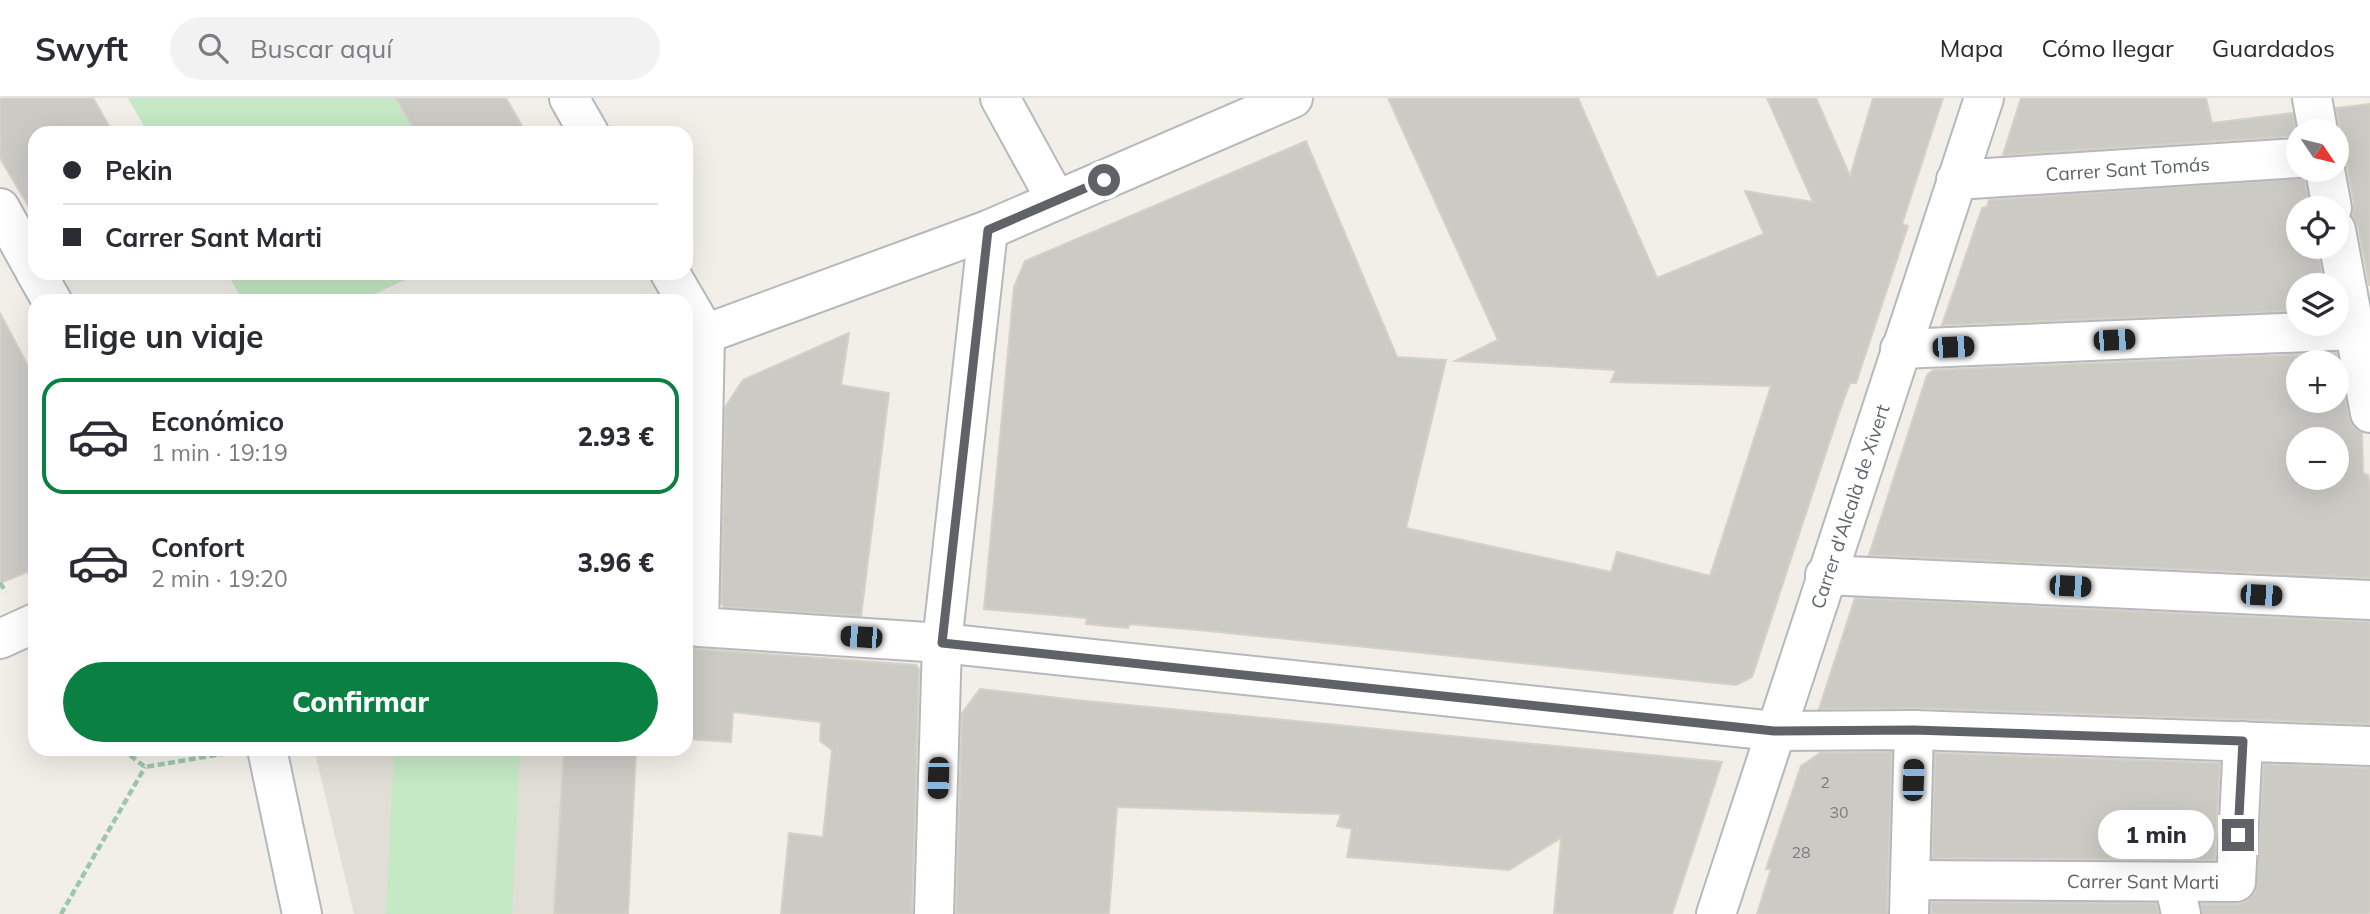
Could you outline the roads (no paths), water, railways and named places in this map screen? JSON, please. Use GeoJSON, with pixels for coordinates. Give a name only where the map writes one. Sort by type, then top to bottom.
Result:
{"type":"FeatureCollection","features":[{"type":"Feature","properties":{"kind":"street"},"geometry":{"type":"LineString","coordinates":[[569,98],[585,126]]}},
{"type":"Feature","properties":{"kind":"street"},"geometry":{"type":"LineString","coordinates":[[1000,98],[1056,201]]}},
{"type":"Feature","properties":{"kind":"street"},"geometry":{"type":"LineString","coordinates":[[1293,98],[988,230],[696,337],[699,627],[942,643],[1774,731],[1914,730],[2370,746]]}},
{"type":"Feature","properties":{"kind":"street","name":"Carrer d'Alcalà de Xivert"},"geometry":{"type":"LineString","coordinates":[[1716,914],[1825,575],[1984,98]]}},
{"type":"Feature","properties":{"kind":"street"},"geometry":{"type":"LineString","coordinates":[[2312,98],[2316,119]]}},
{"type":"Feature","properties":{"kind":"street","name":"Carrer Sant Tomás"},"geometry":{"type":"LineString","coordinates":[[1956,180],[2286,159]]}},
{"type":"Feature","properties":{"kind":"street"},"geometry":{"type":"LineString","coordinates":[[0,208],[28,258]]}},
{"type":"Feature","properties":{"kind":"street"},"geometry":{"type":"LineString","coordinates":[[934,914],[942,643],[988,230]]}},
{"type":"Feature","properties":{"kind":"street"},"geometry":{"type":"LineString","coordinates":[[2342,259],[2370,413]]}},
{"type":"Feature","properties":{"kind":"street"},"geometry":{"type":"LineString","coordinates":[[1900,349],[2355,330]]}},
{"type":"Feature","properties":{"kind":"street"},"geometry":{"type":"LineString","coordinates":[[1825,575],[2370,600]]}},
{"type":"Feature","properties":{"kind":"street"},"geometry":{"type":"LineString","coordinates":[[0,639],[28,627]]}},
{"type":"Feature","properties":{"kind":"street"},"geometry":{"type":"LineString","coordinates":[[1909,897],[1914,730]]}},
{"type":"Feature","properties":{"kind":"street","name":"Carrer Sant Marti"},"geometry":{"type":"LineString","coordinates":[[1909,897],[2178,898],[2236,882],[2243,741]]}},
{"type":"Feature","properties":{"kind":"street"},"geometry":{"type":"LineString","coordinates":[[254,756],[303,914]]}}]}
